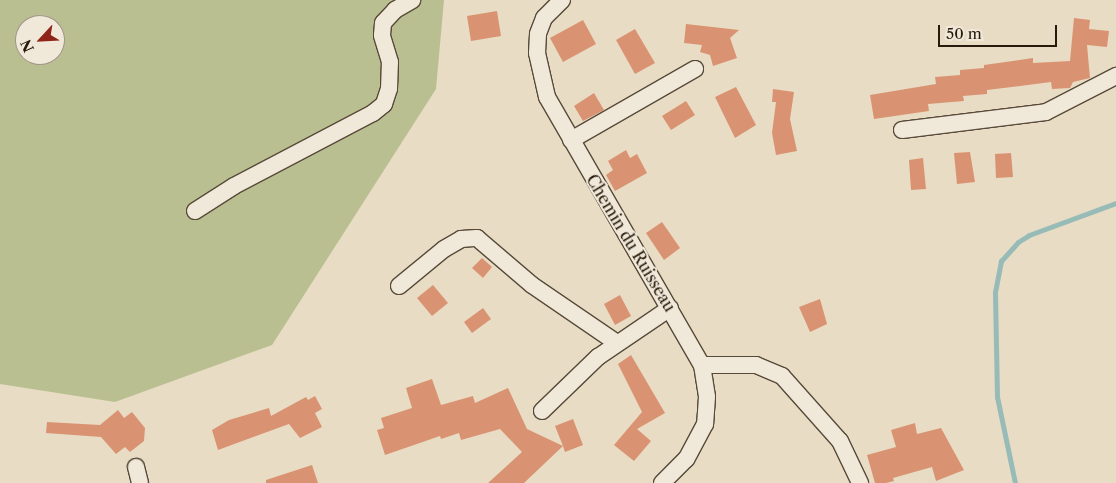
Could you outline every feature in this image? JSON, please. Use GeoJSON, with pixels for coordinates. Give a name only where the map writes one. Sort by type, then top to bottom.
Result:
{"type":"FeatureCollection","features":[{"type":"Feature","properties":{"kind":"street"},"geometry":{"type":"LineString","coordinates":[[195,211],[234,186],[373,113],[384,104],[389,89],[390,62],[382,35],[383,23],[395,10],[412,0]]}},
{"type":"Feature","properties":{"kind":"street","name":"Chemin du Ruisseau"},"geometry":{"type":"LineString","coordinates":[[558,1],[544,18],[537,53],[547,97],[702,365],[707,397],[704,424],[686,459],[662,483]]}},
{"type":"Feature","properties":{"kind":"street"},"geometry":{"type":"LineString","coordinates":[[571,140],[695,69]]}},
{"type":"Feature","properties":{"kind":"street"},"geometry":{"type":"LineString","coordinates":[[902,130],[1046,112],[1116,76]]}},
{"type":"Feature","properties":{"kind":"street"},"geometry":{"type":"LineString","coordinates":[[399,286],[444,249],[461,239],[477,238],[532,285],[617,343]]}},
{"type":"Feature","properties":{"kind":"street"},"geometry":{"type":"LineString","coordinates":[[542,411],[617,343],[670,308]]}},
{"type":"Feature","properties":{"kind":"street"},"geometry":{"type":"LineString","coordinates":[[702,365],[756,365],[782,376],[840,441],[860,483]]}},
{"type":"Feature","properties":{"kind":"street"},"geometry":{"type":"LineString","coordinates":[[136,467],[140,483]]}},
{"type":"Feature","properties":{"kind":"green space"},"geometry":{"type":"Polygon","coordinates":[[[0,0],[444,0],[436,89],[272,345],[115,402],[0,384],[0,0]]]}},
{"type":"Feature","properties":{"kind":"building"},"geometry":{"type":"Polygon","coordinates":[[[497,11],[501,36],[471,41],[467,16],[497,11]]]}},
{"type":"Feature","properties":{"kind":"building"},"geometry":{"type":"Polygon","coordinates":[[[1074,18],[1090,20],[1089,29],[1109,31],[1107,47],[1087,45],[1090,78],[1073,82],[1070,88],[1052,89],[1051,82],[987,90],[987,94],[963,96],[964,101],[928,104],[929,111],[874,119],[870,95],[936,84],[935,77],[960,75],[960,70],[984,68],[984,65],[1033,58],[1033,63],[1070,61],[1074,18]]]}},
{"type":"Feature","properties":{"kind":"building"},"geometry":{"type":"Polygon","coordinates":[[[583,20],[596,44],[563,62],[550,38],[583,20]]]}},
{"type":"Feature","properties":{"kind":"building"},"geometry":{"type":"Polygon","coordinates":[[[686,24],[739,30],[730,38],[737,58],[713,66],[710,55],[700,52],[702,45],[684,43],[686,24]]]}},
{"type":"Feature","properties":{"kind":"building"},"geometry":{"type":"Polygon","coordinates":[[[635,29],[655,63],[635,74],[616,40],[635,29]]]}},
{"type":"Feature","properties":{"kind":"building"},"geometry":{"type":"Polygon","coordinates":[[[736,87],[756,125],[735,138],[715,97],[736,87]]]}},
{"type":"Feature","properties":{"kind":"building"},"geometry":{"type":"Polygon","coordinates":[[[773,89],[794,92],[790,119],[797,151],[776,155],[772,133],[776,102],[772,102],[773,89]]]}},
{"type":"Feature","properties":{"kind":"building"},"geometry":{"type":"Polygon","coordinates":[[[594,93],[604,110],[583,121],[574,106],[594,93]]]}},
{"type":"Feature","properties":{"kind":"building"},"geometry":{"type":"Polygon","coordinates":[[[686,101],[695,115],[671,130],[662,116],[686,101]]]}},
{"type":"Feature","properties":{"kind":"building"},"geometry":{"type":"Polygon","coordinates":[[[626,150],[630,158],[637,154],[647,173],[615,191],[606,175],[613,170],[608,161],[626,150]]]}},
{"type":"Feature","properties":{"kind":"building"},"geometry":{"type":"Polygon","coordinates":[[[970,152],[975,182],[957,184],[954,153],[970,152]]]}},
{"type":"Feature","properties":{"kind":"building"},"geometry":{"type":"Polygon","coordinates":[[[1011,153],[1013,177],[996,178],[995,154],[1011,153]]]}},
{"type":"Feature","properties":{"kind":"building"},"geometry":{"type":"Polygon","coordinates":[[[923,158],[926,189],[911,190],[909,160],[923,158]]]}},
{"type":"Feature","properties":{"kind":"building"},"geometry":{"type":"Polygon","coordinates":[[[662,222],[680,248],[664,260],[646,233],[662,222]]]}},
{"type":"Feature","properties":{"kind":"building"},"geometry":{"type":"Polygon","coordinates":[[[482,258],[492,267],[483,278],[472,268],[482,258]]]}},
{"type":"Feature","properties":{"kind":"building"},"geometry":{"type":"Polygon","coordinates":[[[433,285],[448,303],[432,316],[417,298],[433,285]]]}},
{"type":"Feature","properties":{"kind":"building"},"geometry":{"type":"Polygon","coordinates":[[[620,295],[631,316],[615,325],[604,304],[620,295]]]}},
{"type":"Feature","properties":{"kind":"building"},"geometry":{"type":"Polygon","coordinates":[[[820,299],[827,324],[810,332],[799,307],[820,299]]]}},
{"type":"Feature","properties":{"kind":"building"},"geometry":{"type":"Polygon","coordinates":[[[483,308],[491,319],[472,333],[464,322],[483,308]]]}},
{"type":"Feature","properties":{"kind":"building"},"geometry":{"type":"Polygon","coordinates":[[[631,355],[665,413],[637,429],[651,441],[634,461],[614,445],[642,412],[618,364],[631,355]]]}},
{"type":"Feature","properties":{"kind":"building"},"geometry":{"type":"Polygon","coordinates":[[[432,379],[441,405],[473,396],[475,403],[508,388],[527,429],[563,446],[524,483],[488,483],[522,452],[500,429],[461,440],[459,433],[441,439],[440,436],[385,455],[377,430],[384,428],[381,418],[412,408],[406,388],[432,379]]]}},
{"type":"Feature","properties":{"kind":"building"},"geometry":{"type":"Polygon","coordinates":[[[315,396],[322,409],[315,413],[322,427],[300,438],[289,424],[218,450],[212,430],[229,420],[269,408],[271,416],[306,397],[308,400],[315,396]]]}},
{"type":"Feature","properties":{"kind":"building"},"geometry":{"type":"Polygon","coordinates":[[[118,410],[124,418],[132,412],[145,428],[144,441],[130,452],[125,447],[116,454],[101,437],[46,433],[47,422],[100,425],[118,410]]]}},
{"type":"Feature","properties":{"kind":"building"},"geometry":{"type":"Polygon","coordinates":[[[573,419],[583,445],[565,452],[555,426],[573,419]]]}},
{"type":"Feature","properties":{"kind":"building"},"geometry":{"type":"Polygon","coordinates":[[[915,423],[917,434],[941,428],[964,470],[936,481],[932,467],[893,478],[894,481],[875,483],[867,455],[896,447],[891,430],[915,423]]]}},
{"type":"Feature","properties":{"kind":"building"},"geometry":{"type":"Polygon","coordinates":[[[312,465],[318,483],[266,483],[266,480],[312,465]]]}},
{"type":"Feature","properties":{"kind":"waterway"},"geometry":{"type":"LineString","coordinates":[[1015,483],[997,397],[995,292],[1001,261],[1018,242],[1029,235],[1116,203]]}}]}
